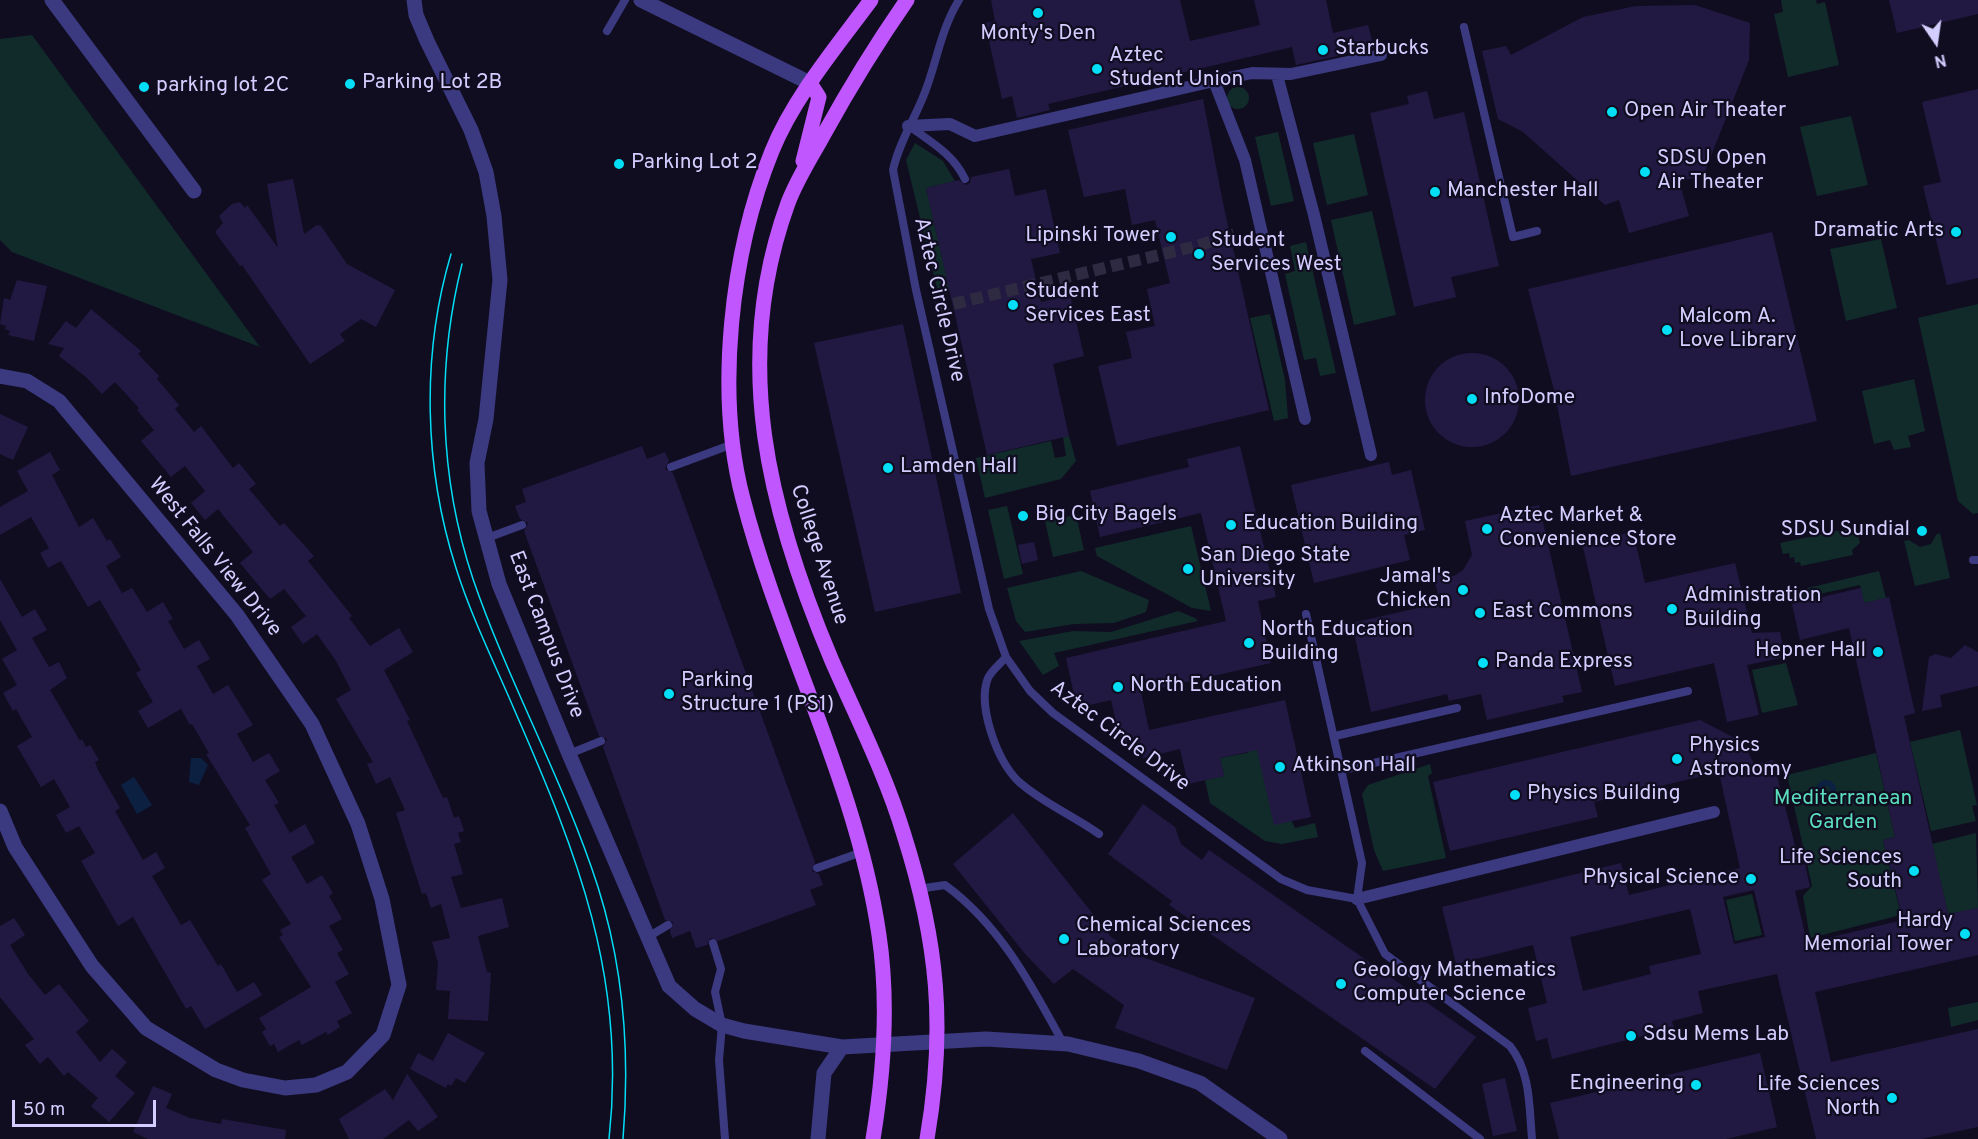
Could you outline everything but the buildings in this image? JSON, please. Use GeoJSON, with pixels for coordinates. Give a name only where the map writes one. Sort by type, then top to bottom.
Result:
{"type":"FeatureCollection","features":[{"type":"Feature","properties":{"kind":"main road"},"geometry":{"type":"LineString","coordinates":[[871,0],[810,83],[773,148],[750,212],[736,279],[730,355],[733,444],[742,496],[764,573],[831,758],[862,852],[879,936],[884,1043],[882,1085],[873,1139]]}},
{"type":"Feature","properties":{"kind":"main road","name":"College Avenue"},"geometry":{"type":"LineString","coordinates":[[908,0],[871,51],[799,178],[788,204],[772,264],[760,326],[758,394],[769,474],[789,547],[831,658],[904,833],[930,932],[938,1007],[939,1041],[936,1086],[927,1139]]}},
{"type":"Feature","properties":{"kind":"main road"},"geometry":{"type":"LineString","coordinates":[[799,178],[819,97],[810,83]]}},
{"type":"Feature","properties":{"kind":"street"},"geometry":{"type":"LineString","coordinates":[[52,0],[194,191]]}},
{"type":"Feature","properties":{"kind":"street","name":"East Campus Drive"},"geometry":{"type":"LineString","coordinates":[[414,0],[416,15],[471,130],[486,172],[494,216],[500,280],[499,300],[486,419],[477,463],[479,511],[499,584],[568,754],[669,986],[695,1009],[722,1024],[744,1031],[842,1047],[986,1039],[1064,1044],[1139,1061],[1200,1083],[1280,1139]]}},
{"type":"Feature","properties":{"kind":"street"},"geometry":{"type":"LineString","coordinates":[[641,0],[810,83]]}},
{"type":"Feature","properties":{"kind":"street"},"geometry":{"type":"LineString","coordinates":[[908,126],[950,124],[975,136],[1252,73],[1277,75],[1381,54]]}},
{"type":"Feature","properties":{"kind":"street"},"geometry":{"type":"LineString","coordinates":[[1277,75],[1314,215],[1371,455]]}},
{"type":"Feature","properties":{"kind":"street"},"geometry":{"type":"LineString","coordinates":[[1214,81],[1245,160],[1305,419]]}},
{"type":"Feature","properties":{"kind":"street","name":"West Falls View Drive"},"geometry":{"type":"LineString","coordinates":[[0,376],[27,381],[59,401],[237,615],[312,724],[358,824],[382,899],[399,985],[383,1035],[347,1072],[316,1085],[285,1088],[243,1080],[216,1070],[146,1028],[92,966],[15,847],[0,811]]}},
{"type":"Feature","properties":{"kind":"street"},"geometry":{"type":"LineString","coordinates":[[1357,899],[1714,812]]}},
{"type":"Feature","properties":{"kind":"street"},"geometry":{"type":"LineString","coordinates":[[818,1139],[824,1073],[842,1047]]}},
{"type":"Feature","properties":{"kind":"lane"},"geometry":{"type":"LineString","coordinates":[[607,31],[625,0]]}},
{"type":"Feature","properties":{"kind":"lane","name":"Aztec Circle Drive"},"geometry":{"type":"LineString","coordinates":[[959,0],[938,45],[925,92],[894,162],[895,190],[987,600],[1006,657],[1030,692],[1053,713],[1281,879],[1307,890],[1357,899]]}},
{"type":"Feature","properties":{"kind":"lane"},"geometry":{"type":"LineString","coordinates":[[1464,27],[1513,237],[1537,231]]}},
{"type":"Feature","properties":{"kind":"lane"},"geometry":{"type":"LineString","coordinates":[[908,126],[949,154],[965,178]]}},
{"type":"Feature","properties":{"kind":"lane"},"geometry":{"type":"LineString","coordinates":[[671,467],[733,444]]}},
{"type":"Feature","properties":{"kind":"lane"},"geometry":{"type":"LineString","coordinates":[[487,538],[522,525]]}},
{"type":"Feature","properties":{"kind":"lane"},"geometry":{"type":"LineString","coordinates":[[1306,614],[1343,770],[1363,870],[1357,899],[1385,954],[1510,1047],[1519,1058],[1526,1075],[1532,1139]]}},
{"type":"Feature","properties":{"kind":"lane"},"geometry":{"type":"LineString","coordinates":[[1006,657],[988,676],[983,699],[991,732],[1004,758],[1018,780],[1100,834]]}},
{"type":"Feature","properties":{"kind":"lane"},"geometry":{"type":"LineString","coordinates":[[1343,770],[1688,690]]}},
{"type":"Feature","properties":{"kind":"lane"},"geometry":{"type":"LineString","coordinates":[[1335,736],[1457,708]]}},
{"type":"Feature","properties":{"kind":"lane"},"geometry":{"type":"LineString","coordinates":[[568,754],[601,741]]}},
{"type":"Feature","properties":{"kind":"lane"},"geometry":{"type":"LineString","coordinates":[[817,868],[862,852]]}},
{"type":"Feature","properties":{"kind":"lane"},"geometry":{"type":"LineString","coordinates":[[918,889],[945,885],[970,904],[1017,959],[1064,1044]]}},
{"type":"Feature","properties":{"kind":"lane"},"geometry":{"type":"LineString","coordinates":[[646,937],[668,926]]}},
{"type":"Feature","properties":{"kind":"lane"},"geometry":{"type":"LineString","coordinates":[[713,943],[721,969],[715,992],[722,1024],[719,1060],[725,1139]]}},
{"type":"Feature","properties":{"kind":"lane"},"geometry":{"type":"LineString","coordinates":[[1365,1051],[1480,1139]]}},
{"type":"Feature","properties":{"kind":"green space"},"geometry":{"type":"Polygon","coordinates":[[[1781,0],[1816,0],[1817,4],[1825,2],[1839,65],[1788,77],[1774,14],[1783,12],[1781,0]]]}},
{"type":"Feature","properties":{"kind":"green space"},"geometry":{"type":"Polygon","coordinates":[[[32,35],[260,347],[12,252],[0,240],[0,39],[32,35]]]}},
{"type":"Feature","properties":{"kind":"green space"},"geometry":{"type":"Polygon","coordinates":[[[1238,87],[1246,90],[1249,98],[1246,106],[1238,109],[1230,106],[1227,98],[1230,90],[1238,87]]]}},
{"type":"Feature","properties":{"kind":"green space"},"geometry":{"type":"Polygon","coordinates":[[[1851,116],[1868,185],[1817,196],[1800,127],[1851,116]]]}},
{"type":"Feature","properties":{"kind":"green space"},"geometry":{"type":"Polygon","coordinates":[[[1278,132],[1294,201],[1271,206],[1255,137],[1278,132]]]}},
{"type":"Feature","properties":{"kind":"green space"},"geometry":{"type":"Polygon","coordinates":[[[1354,134],[1368,195],[1327,205],[1313,143],[1354,134]]]}},
{"type":"Feature","properties":{"kind":"green space"},"geometry":{"type":"Polygon","coordinates":[[[915,143],[943,161],[955,181],[926,188],[950,291],[938,292],[906,160],[915,143]]]}},
{"type":"Feature","properties":{"kind":"green space"},"geometry":{"type":"Polygon","coordinates":[[[1372,211],[1396,315],[1354,325],[1331,220],[1372,211]]]}},
{"type":"Feature","properties":{"kind":"green space"},"geometry":{"type":"Polygon","coordinates":[[[1881,239],[1897,308],[1846,321],[1830,249],[1881,239]]]}},
{"type":"Feature","properties":{"kind":"green space"},"geometry":{"type":"Polygon","coordinates":[[[1306,242],[1336,373],[1320,376],[1316,358],[1304,360],[1285,274],[1295,271],[1290,246],[1306,242]]]}},
{"type":"Feature","properties":{"kind":"green space"},"geometry":{"type":"Polygon","coordinates":[[[1978,304],[1978,513],[1973,514],[1958,501],[1918,318],[1978,304]]]}},
{"type":"Feature","properties":{"kind":"green space"},"geometry":{"type":"Polygon","coordinates":[[[1270,314],[1285,380],[1288,418],[1274,421],[1250,318],[1270,314]]]}},
{"type":"Feature","properties":{"kind":"green space"},"geometry":{"type":"Polygon","coordinates":[[[1914,379],[1925,431],[1908,436],[1911,447],[1894,450],[1890,440],[1874,444],[1862,391],[1914,379]]]}},
{"type":"Feature","properties":{"kind":"green space"},"geometry":{"type":"Polygon","coordinates":[[[1069,436],[1076,461],[1061,479],[985,498],[976,458],[1051,441],[1055,458],[1066,456],[1063,437],[1069,436]]]}},
{"type":"Feature","properties":{"kind":"green space"},"geometry":{"type":"Polygon","coordinates":[[[1007,506],[1023,574],[1004,579],[988,510],[1007,506]]]}},
{"type":"Feature","properties":{"kind":"green space"},"geometry":{"type":"Polygon","coordinates":[[[1076,515],[1084,550],[1053,557],[1045,521],[1076,515]]]}},
{"type":"Feature","properties":{"kind":"green space"},"geometry":{"type":"Polygon","coordinates":[[[1191,526],[1211,611],[1192,608],[1097,556],[1095,548],[1191,526]]]}},
{"type":"Feature","properties":{"kind":"green space"},"geometry":{"type":"Polygon","coordinates":[[[1856,527],[1860,543],[1852,550],[1853,555],[1801,566],[1800,562],[1795,563],[1794,557],[1790,558],[1789,553],[1783,554],[1780,543],[1856,527]]]}},
{"type":"Feature","properties":{"kind":"green space"},"geometry":{"type":"Polygon","coordinates":[[[1940,533],[1950,578],[1915,586],[1904,541],[1909,540],[1920,547],[1931,544],[1936,535],[1940,533]]]}},
{"type":"Feature","properties":{"kind":"green space"},"geometry":{"type":"Polygon","coordinates":[[[1081,571],[1149,600],[1146,612],[1114,623],[1074,624],[1025,632],[1016,621],[1007,588],[1081,571]]]}},
{"type":"Feature","properties":{"kind":"green space"},"geometry":{"type":"Polygon","coordinates":[[[1879,571],[1886,598],[1864,603],[1860,585],[1797,599],[1795,591],[1879,571]]]}},
{"type":"Feature","properties":{"kind":"green space"},"geometry":{"type":"Polygon","coordinates":[[[1178,611],[1198,621],[1054,653],[1059,666],[1043,675],[1019,641],[1073,631],[1111,632],[1178,611]]]}},
{"type":"Feature","properties":{"kind":"green space"},"geometry":{"type":"Polygon","coordinates":[[[1786,663],[1798,705],[1762,713],[1752,670],[1786,663]]]}},
{"type":"Feature","properties":{"kind":"green space"},"geometry":{"type":"Polygon","coordinates":[[[1960,730],[1977,805],[1972,806],[1976,821],[1931,831],[1910,742],[1960,730]]]}},
{"type":"Feature","properties":{"kind":"green space"},"geometry":{"type":"Polygon","coordinates":[[[1255,742],[1295,828],[1315,823],[1318,837],[1282,844],[1265,841],[1210,803],[1205,780],[1224,776],[1220,758],[1247,753],[1255,742]]]}},
{"type":"Feature","properties":{"kind":"green space","name":"Mediterranean Garden"},"geometry":{"type":"Polygon","coordinates":[[[1876,753],[1895,837],[1883,840],[1901,915],[1810,938],[1803,896],[1812,886],[1787,775],[1876,753]]]}},
{"type":"Feature","properties":{"kind":"green space"},"geometry":{"type":"Polygon","coordinates":[[[1430,764],[1432,773],[1428,776],[1446,858],[1383,871],[1374,850],[1362,794],[1368,785],[1430,764]]]}},
{"type":"Feature","properties":{"kind":"green space"},"geometry":{"type":"Polygon","coordinates":[[[1976,833],[1978,908],[1948,914],[1932,844],[1976,833]]]}},
{"type":"Feature","properties":{"kind":"green space"},"geometry":{"type":"Polygon","coordinates":[[[1752,894],[1762,935],[1735,941],[1726,900],[1752,894]]]}},
{"type":"Feature","properties":{"kind":"green space"},"geometry":{"type":"Polygon","coordinates":[[[1978,1002],[1978,1020],[1951,1027],[1948,1008],[1978,1002]]]}},
{"type":"Feature","properties":{"kind":"water"},"geometry":{"type":"Polygon","coordinates":[[[191,758],[201,758],[208,765],[199,785],[189,782],[191,758]]]}},
{"type":"Feature","properties":{"kind":"water"},"geometry":{"type":"Polygon","coordinates":[[[134,777],[152,805],[137,814],[121,785],[134,777]]]}},
{"type":"Feature","properties":{"kind":"waterway"},"geometry":{"type":"LineString","coordinates":[[1826,783],[1831,785],[1833,790],[1831,795],[1826,797],[1821,795],[1819,790],[1821,785],[1826,783]]}},
{"type":"Feature","properties":{"kind":"tunnel"},"geometry":{"type":"LineString","coordinates":[[936,308],[1197,246],[1234,234]]}},
{"type":"Feature","properties":{"kind":"tram line"},"geometry":{"type":"LineString","coordinates":[[451,254],[441,292],[431,371],[432,451],[438,491],[445,530],[462,586],[558,814],[592,918],[611,1024],[613,1080],[609,1139]]}},
{"type":"Feature","properties":{"kind":"tram line"},"geometry":{"type":"LineString","coordinates":[[462,264],[448,343],[445,382],[445,422],[453,501],[473,579],[487,618],[569,809],[607,918],[623,1012],[626,1075],[623,1139]]}},
{"type":"Feature","properties":{"kind":"place","name":"Monty's Den"},"geometry":{"type":"Point","coordinates":[1038,13]}},
{"type":"Feature","properties":{"kind":"place","name":"Starbucks"},"geometry":{"type":"Point","coordinates":[1323,50]}},
{"type":"Feature","properties":{"kind":"place","name":"Aztec Student Union"},"geometry":{"type":"Point","coordinates":[1097,69]}},
{"type":"Feature","properties":{"kind":"place","name":"Parking Lot 2B"},"geometry":{"type":"Point","coordinates":[350,84]}},
{"type":"Feature","properties":{"kind":"place","name":"parking lot 2C"},"geometry":{"type":"Point","coordinates":[144,87]}},
{"type":"Feature","properties":{"kind":"place","name":"Open Air Theater"},"geometry":{"type":"Point","coordinates":[1612,112]}},
{"type":"Feature","properties":{"kind":"place","name":"Parking Lot 2"},"geometry":{"type":"Point","coordinates":[619,164]}},
{"type":"Feature","properties":{"kind":"place","name":"SDSU Open Air Theater"},"geometry":{"type":"Point","coordinates":[1645,172]}},
{"type":"Feature","properties":{"kind":"place","name":"Manchester Hall"},"geometry":{"type":"Point","coordinates":[1435,192]}},
{"type":"Feature","properties":{"kind":"place","name":"Dramatic Arts"},"geometry":{"type":"Point","coordinates":[1956,232]}},
{"type":"Feature","properties":{"kind":"place","name":"Lipinski Tower"},"geometry":{"type":"Point","coordinates":[1171,237]}},
{"type":"Feature","properties":{"kind":"place","name":"Student Services West"},"geometry":{"type":"Point","coordinates":[1199,254]}},
{"type":"Feature","properties":{"kind":"place","name":"Student Services East"},"geometry":{"type":"Point","coordinates":[1013,305]}},
{"type":"Feature","properties":{"kind":"place","name":"Malcom A. Love Library"},"geometry":{"type":"Point","coordinates":[1667,330]}},
{"type":"Feature","properties":{"kind":"place","name":"InfoDome"},"geometry":{"type":"Point","coordinates":[1472,399]}},
{"type":"Feature","properties":{"kind":"place","name":"Lamden Hall"},"geometry":{"type":"Point","coordinates":[888,468]}},
{"type":"Feature","properties":{"kind":"place","name":"Big City Bagels"},"geometry":{"type":"Point","coordinates":[1023,516]}},
{"type":"Feature","properties":{"kind":"place","name":"Education Building"},"geometry":{"type":"Point","coordinates":[1231,525]}},
{"type":"Feature","properties":{"kind":"place","name":"Aztec Market & Convenience Store"},"geometry":{"type":"Point","coordinates":[1487,529]}},
{"type":"Feature","properties":{"kind":"place","name":"SDSU Sundial"},"geometry":{"type":"Point","coordinates":[1922,531]}},
{"type":"Feature","properties":{"kind":"place","name":"San Diego State University"},"geometry":{"type":"Point","coordinates":[1188,569]}},
{"type":"Feature","properties":{"kind":"place","name":"Jamal's Chicken"},"geometry":{"type":"Point","coordinates":[1463,590]}},
{"type":"Feature","properties":{"kind":"place","name":"Administration Building"},"geometry":{"type":"Point","coordinates":[1672,609]}},
{"type":"Feature","properties":{"kind":"place","name":"East Commons"},"geometry":{"type":"Point","coordinates":[1480,613]}},
{"type":"Feature","properties":{"kind":"place","name":"North Education Building"},"geometry":{"type":"Point","coordinates":[1249,643]}},
{"type":"Feature","properties":{"kind":"place","name":"Hepner Hall"},"geometry":{"type":"Point","coordinates":[1878,652]}},
{"type":"Feature","properties":{"kind":"place","name":"Panda Express"},"geometry":{"type":"Point","coordinates":[1483,663]}},
{"type":"Feature","properties":{"kind":"place","name":"North Education"},"geometry":{"type":"Point","coordinates":[1118,687]}},
{"type":"Feature","properties":{"kind":"place","name":"Parking Structure 1 (PS1)"},"geometry":{"type":"Point","coordinates":[669,694]}},
{"type":"Feature","properties":{"kind":"place","name":"Physics Astronomy"},"geometry":{"type":"Point","coordinates":[1677,759]}},
{"type":"Feature","properties":{"kind":"place","name":"Atkinson Hall"},"geometry":{"type":"Point","coordinates":[1280,767]}},
{"type":"Feature","properties":{"kind":"place","name":"Physics Building"},"geometry":{"type":"Point","coordinates":[1515,795]}},
{"type":"Feature","properties":{"kind":"place","name":"Life Sciences South"},"geometry":{"type":"Point","coordinates":[1914,871]}},
{"type":"Feature","properties":{"kind":"place","name":"Physical Science"},"geometry":{"type":"Point","coordinates":[1751,879]}},
{"type":"Feature","properties":{"kind":"place","name":"Hardy Memorial Tower"},"geometry":{"type":"Point","coordinates":[1965,934]}},
{"type":"Feature","properties":{"kind":"place","name":"Chemical Sciences Laboratory"},"geometry":{"type":"Point","coordinates":[1064,939]}},
{"type":"Feature","properties":{"kind":"place","name":"Geology Mathematics Computer Science"},"geometry":{"type":"Point","coordinates":[1341,984]}},
{"type":"Feature","properties":{"kind":"place","name":"Sdsu Mems Lab"},"geometry":{"type":"Point","coordinates":[1631,1036]}},
{"type":"Feature","properties":{"kind":"place","name":"Engineering"},"geometry":{"type":"Point","coordinates":[1696,1085]}},
{"type":"Feature","properties":{"kind":"place","name":"Life Sciences North"},"geometry":{"type":"Point","coordinates":[1892,1098]}}]}
